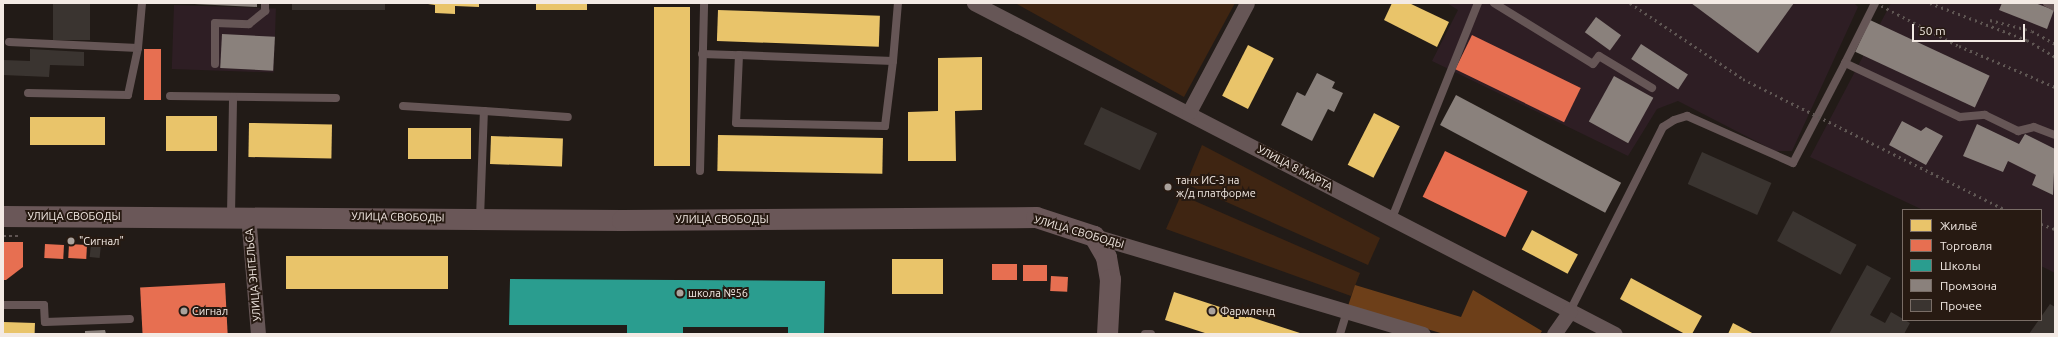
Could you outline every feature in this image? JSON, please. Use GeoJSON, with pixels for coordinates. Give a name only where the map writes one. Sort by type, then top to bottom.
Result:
{"type":"FeatureCollection","features":[{"type":"Feature","properties":{"kind":"street","name":"УЛИЦА 8 МАРТА"},"geometry":{"type":"LineString","coordinates":[[974,3],[1189,112],[1615,334]]}},
{"type":"Feature","properties":{"kind":"street"},"geometry":{"type":"LineString","coordinates":[[1189,112],[1247,3]]}},
{"type":"Feature","properties":{"kind":"street","name":"УЛИЦА СВОБОДЫ"},"geometry":{"type":"LineString","coordinates":[[3,216],[240,215],[480,218],[1036,217],[1094,236],[1423,334]]}},
{"type":"Feature","properties":{"kind":"street","name":"УЛИЦА ЭНГЕЛЬСА"},"geometry":{"type":"LineString","coordinates":[[240,215],[258,334]]}},
{"type":"Feature","properties":{"kind":"street"},"geometry":{"type":"LineString","coordinates":[[1094,236],[1106,257],[1110,279],[1107,334]]}},
{"type":"Feature","properties":{"kind":"street"},"geometry":{"type":"LineString","coordinates":[[1554,334],[1570,311]]}},
{"type":"Feature","properties":{"kind":"lane"},"geometry":{"type":"LineString","coordinates":[[28,93],[128,95],[138,48],[142,3]]}},
{"type":"Feature","properties":{"kind":"lane"},"geometry":{"type":"LineString","coordinates":[[215,64],[215,23],[249,24],[264,11],[264,3]]}},
{"type":"Feature","properties":{"kind":"lane"},"geometry":{"type":"LineString","coordinates":[[700,171],[704,3]]}},
{"type":"Feature","properties":{"kind":"lane"},"geometry":{"type":"LineString","coordinates":[[739,54],[736,123],[884,126],[893,61],[898,3]]}},
{"type":"Feature","properties":{"kind":"lane"},"geometry":{"type":"LineString","coordinates":[[1392,218],[1478,3]]}},
{"type":"Feature","properties":{"kind":"lane"},"geometry":{"type":"LineString","coordinates":[[1494,3],[1593,64],[1599,56],[1652,88]]}},
{"type":"Feature","properties":{"kind":"lane"},"geometry":{"type":"LineString","coordinates":[[1570,311],[1663,127],[1687,116],[1793,163],[1875,3]]}},
{"type":"Feature","properties":{"kind":"lane"},"geometry":{"type":"LineString","coordinates":[[2047,3],[2055,8]]}},
{"type":"Feature","properties":{"kind":"lane"},"geometry":{"type":"LineString","coordinates":[[9,42],[138,48]]}},
{"type":"Feature","properties":{"kind":"lane"},"geometry":{"type":"LineString","coordinates":[[702,54],[739,54],[893,61]]}},
{"type":"Feature","properties":{"kind":"lane"},"geometry":{"type":"LineString","coordinates":[[1845,63],[1960,117],[1985,115],[2018,131],[2034,127],[2055,135]]}},
{"type":"Feature","properties":{"kind":"lane"},"geometry":{"type":"LineString","coordinates":[[170,96],[336,98]]}},
{"type":"Feature","properties":{"kind":"lane"},"geometry":{"type":"LineString","coordinates":[[233,97],[240,215]]}},
{"type":"Feature","properties":{"kind":"lane"},"geometry":{"type":"LineString","coordinates":[[403,106],[568,117]]}},
{"type":"Feature","properties":{"kind":"lane"},"geometry":{"type":"LineString","coordinates":[[480,218],[484,111]]}},
{"type":"Feature","properties":{"kind":"lane"},"geometry":{"type":"LineString","coordinates":[[3,305],[44,305],[45,322],[130,319]]}},
{"type":"Feature","properties":{"kind":"lane"},"geometry":{"type":"LineString","coordinates":[[1340,334],[1347,311]]}},
{"type":"Feature","properties":{"kind":"lane"},"geometry":{"type":"LineString","coordinates":[[1145,334],[1151,334]]}},
{"type":"Feature","properties":{"kind":"shaded area"},"geometry":{"type":"Polygon","coordinates":[[[1015,3],[1235,3],[1184,97],[1015,3]]]}},
{"type":"Feature","properties":{"kind":"shaded area"},"geometry":{"type":"Polygon","coordinates":[[[1447,3],[1854,3],[1858,7],[1792,151],[1775,151],[1678,101],[1657,109],[1628,156],[1432,61],[1458,10],[1447,3]]]}},
{"type":"Feature","properties":{"kind":"shaded area"},"geometry":{"type":"Polygon","coordinates":[[[1891,3],[2055,3],[2055,273],[2042,266],[2042,209],[1921,209],[1810,157],[1891,3]]]}},
{"type":"Feature","properties":{"kind":"shaded area"},"geometry":{"type":"Polygon","coordinates":[[[174,5],[276,9],[274,73],[172,69],[174,5]]]}},
{"type":"Feature","properties":{"kind":"shaded area"},"geometry":{"type":"Polygon","coordinates":[[[1202,145],[1380,238],[1368,265],[1186,184],[1202,145]]]}},
{"type":"Feature","properties":{"kind":"shaded area"},"geometry":{"type":"Polygon","coordinates":[[[1181,195],[1360,273],[1351,296],[1166,229],[1181,195]]]}},
{"type":"Feature","properties":{"kind":"shaded area"},"geometry":{"type":"Polygon","coordinates":[[[1355,285],[1461,317],[1473,290],[1542,331],[1540,334],[1444,334],[1348,306],[1355,285]]]}},
{"type":"Feature","properties":{"kind":"building: Жильё"},"geometry":{"type":"Polygon","coordinates":[[[421,3],[479,3],[479,7],[455,6],[455,14],[435,13],[435,5],[421,3]]]}},
{"type":"Feature","properties":{"kind":"building: Жильё"},"geometry":{"type":"Polygon","coordinates":[[[536,3],[587,3],[587,10],[536,10],[536,3]]]}},
{"type":"Feature","properties":{"kind":"building: Жильё"},"geometry":{"type":"Polygon","coordinates":[[[1392,3],[1409,3],[1449,22],[1437,47],[1384,20],[1392,3]]]}},
{"type":"Feature","properties":{"kind":"building: Жильё"},"geometry":{"type":"Polygon","coordinates":[[[654,7],[690,7],[690,166],[654,166],[654,7]]]}},
{"type":"Feature","properties":{"kind":"building: Жильё"},"geometry":{"type":"Polygon","coordinates":[[[718,10],[880,16],[879,47],[717,41],[718,10]]]}},
{"type":"Feature","properties":{"kind":"building: Жильё"},"geometry":{"type":"Polygon","coordinates":[[[1248,45],[1274,58],[1248,109],[1222,96],[1248,45]]]}},
{"type":"Feature","properties":{"kind":"building: Жильё"},"geometry":{"type":"Polygon","coordinates":[[[982,57],[982,110],[955,111],[956,161],[908,161],[908,112],[938,111],[938,58],[982,57]]]}},
{"type":"Feature","properties":{"kind":"building: Жильё"},"geometry":{"type":"Polygon","coordinates":[[[1374,113],[1400,126],[1374,178],[1348,165],[1374,113]]]}},
{"type":"Feature","properties":{"kind":"building: Жильё"},"geometry":{"type":"Polygon","coordinates":[[[166,116],[217,116],[217,151],[166,151],[166,116]]]}},
{"type":"Feature","properties":{"kind":"building: Жильё"},"geometry":{"type":"Polygon","coordinates":[[[30,117],[105,117],[105,145],[30,145],[30,117]]]}},
{"type":"Feature","properties":{"kind":"building: Жильё"},"geometry":{"type":"Polygon","coordinates":[[[249,123],[332,124],[331,158],[248,157],[249,123]]]}},
{"type":"Feature","properties":{"kind":"building: Жильё"},"geometry":{"type":"Polygon","coordinates":[[[408,128],[471,128],[471,159],[408,159],[408,128]]]}},
{"type":"Feature","properties":{"kind":"building: Жильё"},"geometry":{"type":"Polygon","coordinates":[[[718,135],[883,138],[882,174],[717,171],[718,135]]]}},
{"type":"Feature","properties":{"kind":"building: Жильё"},"geometry":{"type":"Polygon","coordinates":[[[491,136],[563,139],[562,166],[490,164],[491,136]]]}},
{"type":"Feature","properties":{"kind":"building: Жильё"},"geometry":{"type":"Polygon","coordinates":[[[1532,230],[1578,254],[1568,274],[1522,249],[1532,230]]]}},
{"type":"Feature","properties":{"kind":"building: Жильё"},"geometry":{"type":"Polygon","coordinates":[[[286,256],[448,256],[448,289],[286,289],[286,256]]]}},
{"type":"Feature","properties":{"kind":"building: Жильё"},"geometry":{"type":"Polygon","coordinates":[[[892,259],[943,259],[943,294],[892,294],[892,259]]]}},
{"type":"Feature","properties":{"kind":"building: Жильё"},"geometry":{"type":"Polygon","coordinates":[[[1631,278],[1702,316],[1692,334],[1685,334],[1620,299],[1631,278]]]}},
{"type":"Feature","properties":{"kind":"building: Жильё"},"geometry":{"type":"Polygon","coordinates":[[[1174,292],[1303,334],[1208,334],[1165,320],[1174,292]]]}},
{"type":"Feature","properties":{"kind":"building: Жильё"},"geometry":{"type":"Polygon","coordinates":[[[4,322],[35,323],[35,334],[4,334],[4,322]]]}},
{"type":"Feature","properties":{"kind":"building: Жильё"},"geometry":{"type":"Polygon","coordinates":[[[1733,323],[1754,334],[1728,334],[1733,323]]]}},
{"type":"Feature","properties":{"kind":"building: Торговля"},"geometry":{"type":"Polygon","coordinates":[[[1472,35],[1581,88],[1564,122],[1455,69],[1472,35]]]}},
{"type":"Feature","properties":{"kind":"building: Торговля"},"geometry":{"type":"Polygon","coordinates":[[[144,49],[161,49],[161,100],[144,100],[144,49]]]}},
{"type":"Feature","properties":{"kind":"building: Торговля"},"geometry":{"type":"Polygon","coordinates":[[[1445,151],[1528,191],[1505,237],[1423,197],[1445,151]]]}},
{"type":"Feature","properties":{"kind":"building: Торговля"},"geometry":{"type":"Polygon","coordinates":[[[3,242],[23,242],[23,267],[6,280],[3,280],[3,242]]]}},
{"type":"Feature","properties":{"kind":"building: Торговля"},"geometry":{"type":"Polygon","coordinates":[[[45,244],[64,245],[63,259],[44,258],[45,244]]]}},
{"type":"Feature","properties":{"kind":"building: Торговля"},"geometry":{"type":"Polygon","coordinates":[[[69,244],[87,245],[86,259],[68,258],[69,244]]]}},
{"type":"Feature","properties":{"kind":"building: Торговля"},"geometry":{"type":"Polygon","coordinates":[[[992,264],[1017,264],[1017,280],[992,280],[992,264]]]}},
{"type":"Feature","properties":{"kind":"building: Торговля"},"geometry":{"type":"Polygon","coordinates":[[[1023,265],[1047,265],[1047,281],[1023,281],[1023,265]]]}},
{"type":"Feature","properties":{"kind":"building: Торговля"},"geometry":{"type":"Polygon","coordinates":[[[1051,276],[1068,277],[1067,292],[1050,291],[1051,276]]]}},
{"type":"Feature","properties":{"kind":"building: Торговля","name":"Сигнал"},"geometry":{"type":"Polygon","coordinates":[[[225,283],[228,334],[143,334],[140,287],[225,283]]]}},
{"type":"Feature","properties":{"kind":"building: Школы"},"geometry":{"type":"Polygon","coordinates":[[[510,279],[825,281],[824,334],[788,334],[788,327],[683,327],[683,334],[627,334],[627,325],[509,325],[510,279]]]}},
{"type":"Feature","properties":{"kind":"building: Промзона"},"geometry":{"type":"Polygon","coordinates":[[[174,3],[257,3],[257,7],[174,3]]]}},
{"type":"Feature","properties":{"kind":"building: Промзона"},"geometry":{"type":"Polygon","coordinates":[[[1691,3],[1794,3],[1758,53],[1691,3]]]}},
{"type":"Feature","properties":{"kind":"building: Промзона"},"geometry":{"type":"Polygon","coordinates":[[[2002,3],[2035,3],[2054,10],[2047,29],[1999,10],[2002,3]]]}},
{"type":"Feature","properties":{"kind":"building: Промзона"},"geometry":{"type":"Polygon","coordinates":[[[1596,17],[1621,35],[1610,51],[1585,32],[1596,17]]]}},
{"type":"Feature","properties":{"kind":"building: Промзона"},"geometry":{"type":"Polygon","coordinates":[[[1870,20],[1990,76],[1975,108],[1855,52],[1870,20]]]}},
{"type":"Feature","properties":{"kind":"building: Промзона"},"geometry":{"type":"Polygon","coordinates":[[[222,34],[275,37],[273,71],[220,68],[222,34]]]}},
{"type":"Feature","properties":{"kind":"building: Промзона"},"geometry":{"type":"Polygon","coordinates":[[[1641,44],[1688,74],[1678,90],[1631,59],[1641,44]]]}},
{"type":"Feature","properties":{"kind":"building: Промзона"},"geometry":{"type":"Polygon","coordinates":[[[1317,73],[1335,82],[1332,88],[1343,93],[1334,112],[1328,109],[1312,141],[1281,125],[1297,92],[1305,96],[1317,73]]]}},
{"type":"Feature","properties":{"kind":"building: Промзона"},"geometry":{"type":"Polygon","coordinates":[[[1614,76],[1653,98],[1628,143],[1589,121],[1614,76]]]}},
{"type":"Feature","properties":{"kind":"building: Промзона"},"geometry":{"type":"Polygon","coordinates":[[[1456,95],[1621,183],[1605,213],[1440,125],[1456,95]]]}},
{"type":"Feature","properties":{"kind":"building: Промзона"},"geometry":{"type":"Polygon","coordinates":[[[1902,121],[1921,131],[1926,127],[1943,136],[1926,165],[1889,145],[1902,121]]]}},
{"type":"Feature","properties":{"kind":"building: Промзона"},"geometry":{"type":"Polygon","coordinates":[[[1977,124],[2019,144],[2025,134],[2055,149],[2053,195],[2032,185],[2036,175],[2008,161],[2003,172],[1963,156],[1977,124]]]}},
{"type":"Feature","properties":{"kind":"building: Промзона"},"geometry":{"type":"Polygon","coordinates":[[[105,330],[106,334],[85,334],[85,331],[105,330]]]}},
{"type":"Feature","properties":{"kind":"building: Прочее"},"geometry":{"type":"Polygon","coordinates":[[[53,3],[90,3],[90,40],[53,40],[53,3]]]}},
{"type":"Feature","properties":{"kind":"building: Прочее"},"geometry":{"type":"Polygon","coordinates":[[[292,3],[385,3],[385,10],[292,10],[292,3]]]}},
{"type":"Feature","properties":{"kind":"building: Прочее"},"geometry":{"type":"Polygon","coordinates":[[[30,49],[84,52],[84,66],[50,65],[49,77],[3,75],[3,60],[30,61],[30,49]]]}},
{"type":"Feature","properties":{"kind":"building: Прочее"},"geometry":{"type":"Polygon","coordinates":[[[1101,107],[1157,133],[1140,170],[1084,144],[1101,107]]]}},
{"type":"Feature","properties":{"kind":"building: Прочее"},"geometry":{"type":"Polygon","coordinates":[[[1702,152],[1771,183],[1757,215],[1688,184],[1702,152]]]}},
{"type":"Feature","properties":{"kind":"building: Прочее"},"geometry":{"type":"Polygon","coordinates":[[[1793,211],[1857,245],[1841,275],[1777,241],[1793,211]]]}},
{"type":"Feature","properties":{"kind":"building: Прочее"},"geometry":{"type":"Polygon","coordinates":[[[91,244],[101,245],[100,258],[90,257],[91,244]]]}},
{"type":"Feature","properties":{"kind":"building: Прочее"},"geometry":{"type":"Polygon","coordinates":[[[1867,265],[1891,278],[1870,315],[1885,323],[1891,312],[1902,318],[1902,321],[1910,323],[1904,334],[1829,334],[1867,265]]]}},
{"type":"Feature","properties":{"kind":"building: Прочее"},"geometry":{"type":"Polygon","coordinates":[[[2050,304],[2055,307],[2055,334],[2029,334],[2038,321],[2042,321],[2042,315],[2050,304]]]}},
{"type":"Feature","properties":{"kind":"railway"},"geometry":{"type":"LineString","coordinates":[[1630,3],[1743,79],[2004,209]]}},
{"type":"Feature","properties":{"kind":"railway"},"geometry":{"type":"LineString","coordinates":[[1876,3],[1959,46],[2055,87]]}},
{"type":"Feature","properties":{"kind":"railway"},"geometry":{"type":"LineString","coordinates":[[1930,3],[2027,40],[2055,57]]}},
{"type":"Feature","properties":{"kind":"railway"},"geometry":{"type":"LineString","coordinates":[[1990,20],[2032,31],[2055,44]]}},
{"type":"Feature","properties":{"kind":"railway"},"geometry":{"type":"LineString","coordinates":[[2042,224],[2055,229]]}},
{"type":"Feature","properties":{"kind":"place","name":"танк ИС-3 на ж/д платформе"},"geometry":{"type":"Point","coordinates":[1168,187]}},
{"type":"Feature","properties":{"kind":"place","name":"\"Сигнал\""},"geometry":{"type":"Point","coordinates":[71,241]}},
{"type":"Feature","properties":{"kind":"place","name":"школа №56"},"geometry":{"type":"Point","coordinates":[680,293]}},
{"type":"Feature","properties":{"kind":"place","name":"Сигнал"},"geometry":{"type":"Point","coordinates":[184,311]}},
{"type":"Feature","properties":{"kind":"place","name":"Фармленд"},"geometry":{"type":"Point","coordinates":[1212,311]}}]}
